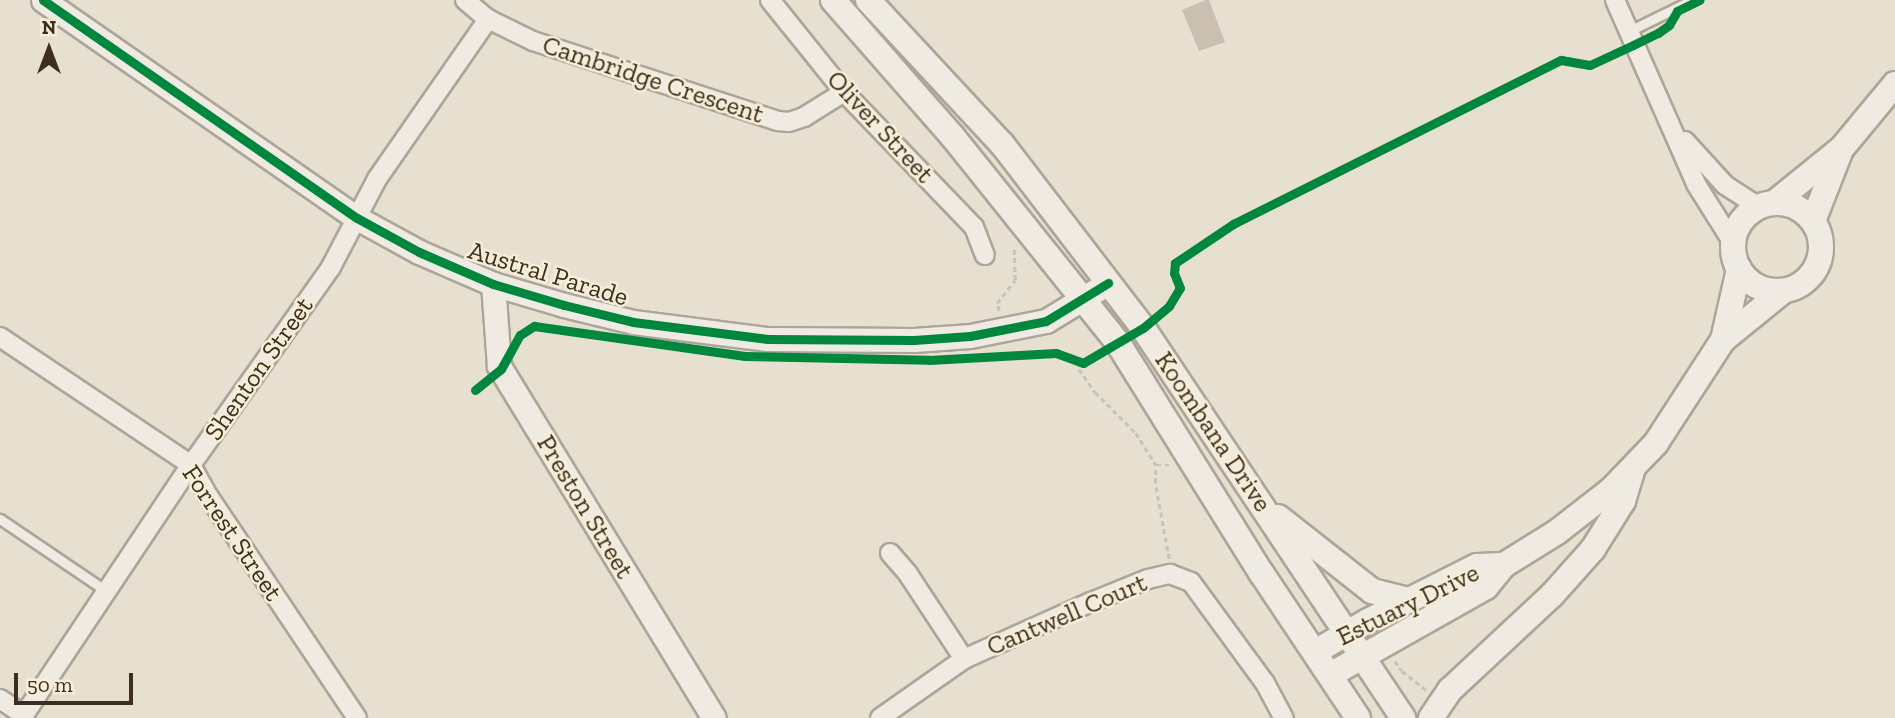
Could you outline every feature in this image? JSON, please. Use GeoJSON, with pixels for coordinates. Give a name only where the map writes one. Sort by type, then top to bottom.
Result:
{"type":"FeatureCollection","features":[{"type":"Feature","properties":{"kind":"main road","name":"Koombana Drive"},"geometry":{"type":"LineString","coordinates":[[833,0],[953,137],[1118,343],[1262,574],[1358,718]]}},
{"type":"Feature","properties":{"kind":"main road","name":"Koombana Drive"},"geometry":{"type":"LineString","coordinates":[[868,0],[1002,144],[1143,328],[1403,718]]}},
{"type":"Feature","properties":{"kind":"main road"},"geometry":{"type":"LineString","coordinates":[[1767,205],[1796,207],[1813,221],[1822,245],[1820,258],[1807,280],[1783,291],[1758,287],[1739,269],[1733,243],[1742,222],[1842,148],[1895,84]]}},
{"type":"Feature","properties":{"kind":"main road"},"geometry":{"type":"LineString","coordinates":[[1813,221],[1842,148]]}},
{"type":"Feature","properties":{"kind":"main road","name":"Estuary Drive"},"geometry":{"type":"LineString","coordinates":[[1330,675],[1486,587],[1504,565],[1588,510],[1633,468],[1656,443],[1690,395],[1723,340],[1739,269]]}},
{"type":"Feature","properties":{"kind":"main road","name":"Estuary Drive"},"geometry":{"type":"LineString","coordinates":[[1723,340],[1783,291]]}},
{"type":"Feature","properties":{"kind":"main road"},"geometry":{"type":"LineString","coordinates":[[1431,718],[1450,690],[1552,595],[1594,549],[1623,501],[1633,468]]}},
{"type":"Feature","properties":{"kind":"main road"},"geometry":{"type":"LineString","coordinates":[[1261,503],[1372,591],[1408,600]]}},
{"type":"Feature","properties":{"kind":"main road","name":"Estuary Drive"},"geometry":{"type":"LineString","coordinates":[[1315,652],[1408,600],[1477,566],[1504,565]]}},
{"type":"Feature","properties":{"kind":"street","name":"Austral Parade"},"geometry":{"type":"LineString","coordinates":[[43,0],[357,218],[419,252],[493,284],[632,322],[768,339],[841,341],[970,337],[1046,321],[1084,301],[1108,283]]}},
{"type":"Feature","properties":{"kind":"street","name":"Cambridge Crescent"},"geometry":{"type":"LineString","coordinates":[[465,0],[488,19],[533,41],[778,121],[789,122],[804,117],[844,92]]}},
{"type":"Feature","properties":{"kind":"street","name":"Oliver Street"},"geometry":{"type":"LineString","coordinates":[[770,0],[844,92],[974,227],[985,255]]}},
{"type":"Feature","properties":{"kind":"street"},"geometry":{"type":"LineString","coordinates":[[1615,0],[1696,184],[1733,243]]}},
{"type":"Feature","properties":{"kind":"street","name":"Shenton Street"},"geometry":{"type":"LineString","coordinates":[[24,717],[191,465],[331,267],[377,179],[488,19]]}},
{"type":"Feature","properties":{"kind":"street"},"geometry":{"type":"LineString","coordinates":[[1672,125],[1704,165],[1767,205]]}},
{"type":"Feature","properties":{"kind":"street","name":"Preston Street"},"geometry":{"type":"LineString","coordinates":[[493,284],[499,366],[714,718]]}},
{"type":"Feature","properties":{"kind":"street","name":"Forrest Street"},"geometry":{"type":"LineString","coordinates":[[0,337],[191,465],[209,497],[357,718]]}},
{"type":"Feature","properties":{"kind":"street"},"geometry":{"type":"LineString","coordinates":[[890,553],[908,574],[964,660]]}},
{"type":"Feature","properties":{"kind":"street","name":"Cantwell Court"},"geometry":{"type":"LineString","coordinates":[[880,718],[964,660],[1102,597],[1148,579],[1170,574],[1191,582],[1265,683],[1284,718]]}},
{"type":"Feature","properties":{"kind":"street"},"geometry":{"type":"LineString","coordinates":[[0,699],[24,717]]}},
{"type":"Feature","properties":{"kind":"lane"},"geometry":{"type":"LineString","coordinates":[[1627,32],[1692,0]]}},
{"type":"Feature","properties":{"kind":"lane"},"geometry":{"type":"LineString","coordinates":[[0,519],[108,592]]}},
{"type":"Feature","properties":{"kind":"path"},"geometry":{"type":"LineString","coordinates":[[1069,358],[1083,363],[1118,343]]}},
{"type":"Feature","properties":{"kind":"path"},"geometry":{"type":"LineString","coordinates":[[1079,362],[1079,369],[1095,392],[1136,433],[1156,465],[1156,493],[1168,541],[1170,574]]}},
{"type":"Feature","properties":{"kind":"path"},"geometry":{"type":"LineString","coordinates":[[1156,465],[1171,465]]}},
{"type":"Feature","properties":{"kind":"path"},"geometry":{"type":"LineString","coordinates":[[1394,659],[1402,671],[1429,693]]}},
{"type":"Feature","properties":{"kind":"building"},"geometry":{"type":"Polygon","coordinates":[[[1209,0],[1225,42],[1199,51],[1182,10],[1209,0]]]}},
{"type":"Feature","properties":{"kind":"cycle path"},"geometry":{"type":"LineString","coordinates":[[43,0],[357,218],[419,252],[493,284],[564,305],[633,322],[768,339],[914,340],[970,336],[1046,321],[1108,283]]}},
{"type":"Feature","properties":{"kind":"cycle path"},"geometry":{"type":"LineString","coordinates":[[475,390],[501,369],[520,335],[534,326],[745,356],[929,360],[1056,353],[1083,363],[1143,328],[1169,306],[1180,288],[1174,273],[1175,263],[1233,224],[1561,60],[1590,65],[1633,45],[1658,33],[1669,25],[1677,11],[1700,0]]}}]}
